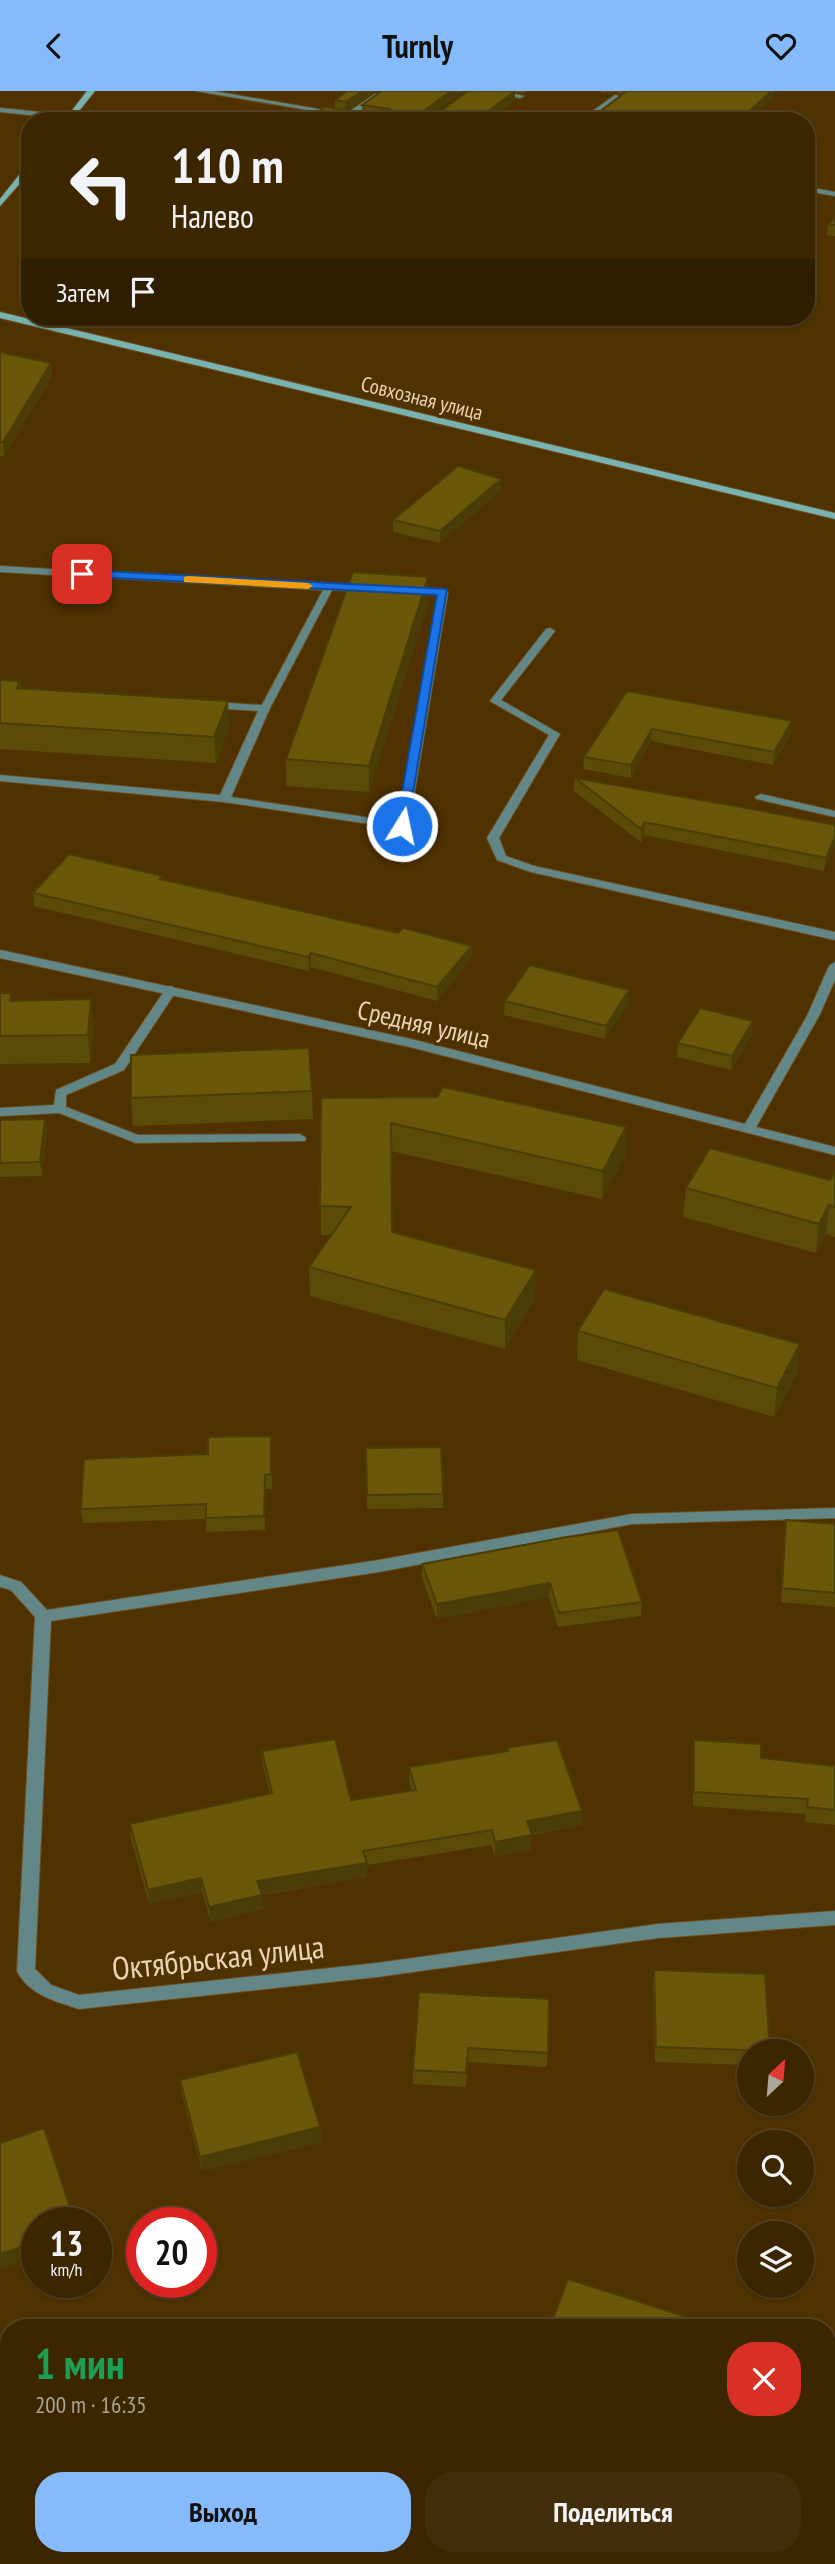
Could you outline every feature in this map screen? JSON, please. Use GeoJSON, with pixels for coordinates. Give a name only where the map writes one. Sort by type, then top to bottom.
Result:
{"type":"FeatureCollection","features":[{"type":"Feature","properties":{"kind":"street"},"geometry":{"type":"LineString","coordinates":[[74,112],[91,91]]}},
{"type":"Feature","properties":{"kind":"street"},"geometry":{"type":"LineString","coordinates":[[200,91],[331,112]]}},
{"type":"Feature","properties":{"kind":"street"},"geometry":{"type":"LineString","coordinates":[[486,91],[520,96]]}},
{"type":"Feature","properties":{"kind":"street"},"geometry":{"type":"LineString","coordinates":[[355,112],[386,92]]}},
{"type":"Feature","properties":{"kind":"street"},"geometry":{"type":"LineString","coordinates":[[596,112],[618,97]]}},
{"type":"Feature","properties":{"kind":"street"},"geometry":{"type":"LineString","coordinates":[[0,110],[21,113]]}},
{"type":"Feature","properties":{"kind":"street"},"geometry":{"type":"LineString","coordinates":[[0,204],[4,194],[21,176]]}},
{"type":"Feature","properties":{"kind":"street"},"geometry":{"type":"LineString","coordinates":[[815,190],[835,194]]}},
{"type":"Feature","properties":{"kind":"street","name":"Совхозная улица"},"geometry":{"type":"LineString","coordinates":[[0,315],[21,320]]}},
{"type":"Feature","properties":{"kind":"street","name":"Совхозная улица"},"geometry":{"type":"LineString","coordinates":[[46,326],[835,516]]}},
{"type":"Feature","properties":{"kind":"street"},"geometry":{"type":"LineString","coordinates":[[0,569],[380,589]]}},
{"type":"Feature","properties":{"kind":"street"},"geometry":{"type":"LineString","coordinates":[[224,799],[265,708],[329,587]]}},
{"type":"Feature","properties":{"kind":"street"},"geometry":{"type":"LineString","coordinates":[[0,778],[224,799],[402,826],[443,592],[393,590]]}},
{"type":"Feature","properties":{"kind":"street"},"geometry":{"type":"LineString","coordinates":[[550,631],[495,701],[555,734],[493,838],[501,858],[531,869],[835,936]]}},
{"type":"Feature","properties":{"kind":"street"},"geometry":{"type":"LineString","coordinates":[[195,704],[265,708]]}},
{"type":"Feature","properties":{"kind":"street"},"geometry":{"type":"LineString","coordinates":[[761,797],[835,814]]}},
{"type":"Feature","properties":{"kind":"street","name":"Средняя улица"},"geometry":{"type":"LineString","coordinates":[[0,954],[411,1043],[835,1151]]}},
{"type":"Feature","properties":{"kind":"street"},"geometry":{"type":"LineString","coordinates":[[749,1129],[813,1016],[835,966]]}},
{"type":"Feature","properties":{"kind":"street"},"geometry":{"type":"LineString","coordinates":[[60,1109],[60,1093],[120,1067],[171,991]]}},
{"type":"Feature","properties":{"kind":"street"},"geometry":{"type":"LineString","coordinates":[[0,1112],[60,1109],[136,1139],[300,1138]]}},
{"type":"Feature","properties":{"kind":"street"},"geometry":{"type":"LineString","coordinates":[[0,1581],[16,1586],[43,1616],[379,1566],[632,1519],[835,1513]]}},
{"type":"Feature","properties":{"kind":"street","name":"Октябрьская улица"},"geometry":{"type":"LineString","coordinates":[[43,1616],[26,1971],[45,1990],[79,2002],[377,1970],[658,1931],[835,1918]]}},
{"type":"Feature","properties":{"kind":"building"},"geometry":{"type":"Polygon","coordinates":[[[347,91],[363,91],[345,102],[335,100],[347,91]]]}},
{"type":"Feature","properties":{"kind":"building"},"geometry":{"type":"Polygon","coordinates":[[[382,91],[451,91],[425,112],[391,112],[390,109],[362,105],[382,91]]]}},
{"type":"Feature","properties":{"kind":"building"},"geometry":{"type":"Polygon","coordinates":[[[468,91],[515,91],[487,112],[440,112],[468,91]]]}},
{"type":"Feature","properties":{"kind":"building"},"geometry":{"type":"Polygon","coordinates":[[[627,91],[771,91],[749,112],[599,112],[627,91]]]}},
{"type":"Feature","properties":{"kind":"building"},"geometry":{"type":"Polygon","coordinates":[[[325,107],[358,112],[318,112],[325,107]]]}},
{"type":"Feature","properties":{"kind":"building"},"geometry":{"type":"Polygon","coordinates":[[[0,352],[51,363],[3,442],[0,442],[0,352]]]}},
{"type":"Feature","properties":{"kind":"building"},"geometry":{"type":"Polygon","coordinates":[[[458,466],[501,479],[440,531],[393,520],[458,466]]]}},
{"type":"Feature","properties":{"kind":"building"},"geometry":{"type":"Polygon","coordinates":[[[353,572],[428,577],[369,766],[286,759],[353,572]]]}},
{"type":"Feature","properties":{"kind":"building"},"geometry":{"type":"Polygon","coordinates":[[[0,680],[20,681],[17,688],[228,701],[214,737],[0,723],[0,680]]]}},
{"type":"Feature","properties":{"kind":"building"},"geometry":{"type":"Polygon","coordinates":[[[627,691],[792,721],[774,752],[652,729],[631,765],[584,757],[627,691]]]}},
{"type":"Feature","properties":{"kind":"building"},"geometry":{"type":"Polygon","coordinates":[[[575,778],[835,825],[835,837],[826,858],[645,822],[641,829],[575,778]]]}},
{"type":"Feature","properties":{"kind":"building"},"geometry":{"type":"Polygon","coordinates":[[[69,854],[163,876],[160,879],[398,933],[403,928],[472,946],[437,987],[311,953],[308,957],[33,893],[69,854]]]}},
{"type":"Feature","properties":{"kind":"building"},"geometry":{"type":"Polygon","coordinates":[[[530,965],[629,990],[606,1026],[505,1001],[530,965]]]}},
{"type":"Feature","properties":{"kind":"building"},"geometry":{"type":"Polygon","coordinates":[[[0,993],[11,993],[10,1001],[91,999],[88,1035],[0,1036],[0,993]]]}},
{"type":"Feature","properties":{"kind":"building"},"geometry":{"type":"Polygon","coordinates":[[[700,1008],[753,1021],[732,1056],[678,1043],[700,1008]]]}},
{"type":"Feature","properties":{"kind":"building"},"geometry":{"type":"Polygon","coordinates":[[[309,1048],[312,1091],[131,1098],[131,1055],[309,1048]]]}},
{"type":"Feature","properties":{"kind":"building"},"geometry":{"type":"Polygon","coordinates":[[[443,1087],[626,1127],[603,1171],[391,1123],[392,1232],[536,1270],[505,1320],[309,1267],[351,1207],[320,1206],[321,1098],[437,1097],[443,1087]]]}},
{"type":"Feature","properties":{"kind":"building"},"geometry":{"type":"Polygon","coordinates":[[[45,1119],[40,1162],[0,1163],[0,1120],[45,1119]]]}},
{"type":"Feature","properties":{"kind":"building"},"geometry":{"type":"Polygon","coordinates":[[[710,1148],[830,1180],[835,1171],[835,1207],[829,1205],[819,1224],[686,1188],[710,1148]]]}},
{"type":"Feature","properties":{"kind":"building"},"geometry":{"type":"Polygon","coordinates":[[[604,1289],[800,1344],[777,1388],[578,1331],[604,1289]]]}},
{"type":"Feature","properties":{"kind":"building"},"geometry":{"type":"Polygon","coordinates":[[[271,1436],[271,1474],[265,1475],[264,1516],[206,1518],[206,1504],[81,1509],[84,1459],[208,1454],[208,1437],[271,1436]]]}},
{"type":"Feature","properties":{"kind":"building"},"geometry":{"type":"Polygon","coordinates":[[[441,1447],[443,1494],[367,1495],[366,1448],[441,1447]]]}},
{"type":"Feature","properties":{"kind":"building"},"geometry":{"type":"Polygon","coordinates":[[[786,1520],[835,1524],[835,1593],[782,1588],[786,1520]]]}},
{"type":"Feature","properties":{"kind":"building"},"geometry":{"type":"Polygon","coordinates":[[[618,1530],[642,1602],[559,1613],[550,1583],[437,1604],[422,1564],[567,1537],[618,1530]]]}},
{"type":"Feature","properties":{"kind":"building"},"geometry":{"type":"Polygon","coordinates":[[[335,1739],[351,1800],[416,1790],[409,1767],[557,1740],[582,1811],[527,1821],[532,1835],[495,1842],[492,1830],[363,1851],[367,1863],[257,1881],[262,1895],[209,1907],[201,1878],[148,1890],[130,1824],[272,1793],[262,1751],[335,1739]]]}},
{"type":"Feature","properties":{"kind":"building"},"geometry":{"type":"Polygon","coordinates":[[[694,1740],[761,1744],[761,1758],[835,1766],[835,1810],[807,1807],[808,1799],[694,1792],[694,1740]]]}},
{"type":"Feature","properties":{"kind":"building"},"geometry":{"type":"Polygon","coordinates":[[[654,1970],[765,1974],[769,2039],[737,2039],[737,2050],[656,2047],[654,1970]]]}},
{"type":"Feature","properties":{"kind":"building"},"geometry":{"type":"Polygon","coordinates":[[[419,1992],[549,1999],[548,2053],[468,2048],[466,2073],[413,2070],[419,1992]]]}},
{"type":"Feature","properties":{"kind":"building"},"geometry":{"type":"Polygon","coordinates":[[[297,2052],[320,2127],[200,2157],[180,2080],[297,2052]]]}},
{"type":"Feature","properties":{"kind":"building"},"geometry":{"type":"Polygon","coordinates":[[[44,2128],[70,2207],[21,2207],[21,2247],[0,2254],[0,2143],[44,2128]]]}},
{"type":"Feature","properties":{"kind":"building"},"geometry":{"type":"Polygon","coordinates":[[[568,2279],[693,2319],[553,2319],[568,2279]]]}},
{"type":"Feature","properties":{"kind":"slow traffic"},"geometry":{"type":"LineString","coordinates":[[188,580],[308,586]]}},
{"type":"Feature","properties":{"kind":"route"},"geometry":{"type":"LineString","coordinates":[[82,574],[443,592],[402,826]]}}]}
